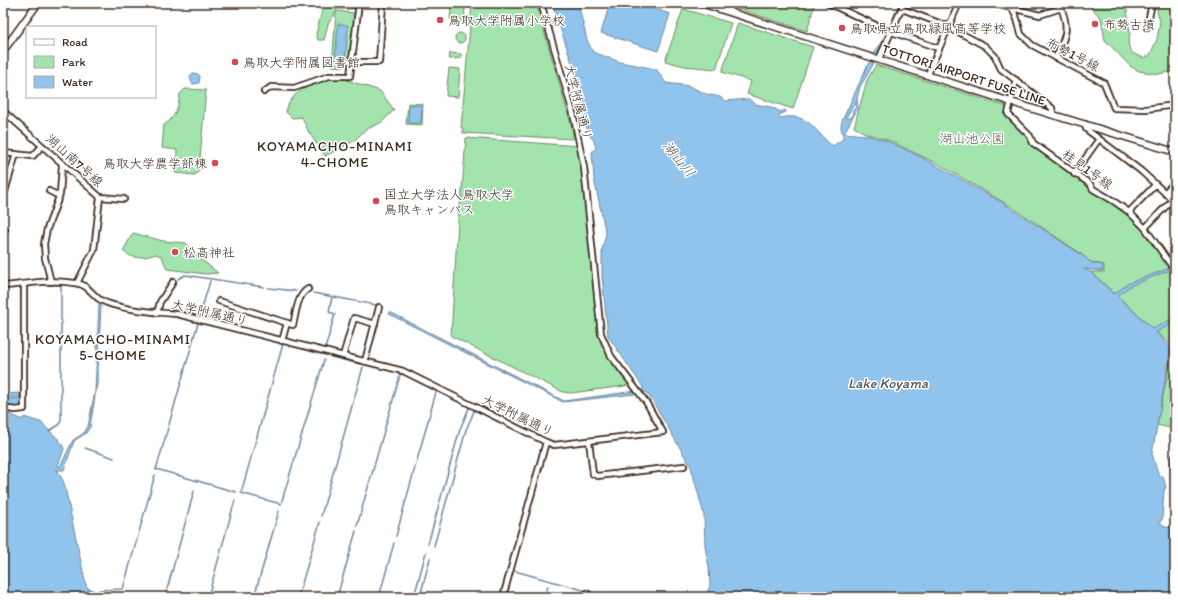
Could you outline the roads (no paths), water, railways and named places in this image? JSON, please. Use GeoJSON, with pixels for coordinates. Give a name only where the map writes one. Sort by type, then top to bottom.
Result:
{"type":"FeatureCollection","features":[{"type":"Feature","properties":{"kind":"main road"},"geometry":{"type":"LineString","coordinates":[[3,51],[38,3]]}},
{"type":"Feature","properties":{"kind":"main road","name":"TOTTORI AIRPORT FUSE LINE"},"geometry":{"type":"LineString","coordinates":[[700,3],[928,74],[1011,102],[1175,152]]}},
{"type":"Feature","properties":{"kind":"main road"},"geometry":{"type":"LineString","coordinates":[[1175,458],[1175,485]]}},
{"type":"Feature","properties":{"kind":"street"},"geometry":{"type":"LineString","coordinates":[[264,92],[271,88],[294,88],[329,76],[350,76],[353,62],[359,3]]}},
{"type":"Feature","properties":{"kind":"street"},"geometry":{"type":"LineString","coordinates":[[353,62],[379,62],[383,3]]}},
{"type":"Feature","properties":{"kind":"street","name":"大学附属通り"},"geometry":{"type":"LineString","coordinates":[[77,283],[84,285],[98,299],[104,301],[157,313],[177,314],[403,371],[554,445],[663,432],[641,395],[611,356],[601,334],[584,167],[572,113],[541,3]]}},
{"type":"Feature","properties":{"kind":"street"},"geometry":{"type":"LineString","coordinates":[[729,12],[731,3]]}},
{"type":"Feature","properties":{"kind":"street"},"geometry":{"type":"LineString","coordinates":[[828,3],[884,28]]}},
{"type":"Feature","properties":{"kind":"street"},"geometry":{"type":"LineString","coordinates":[[879,59],[904,3]]}},
{"type":"Feature","properties":{"kind":"street"},"geometry":{"type":"LineString","coordinates":[[928,74],[947,26],[959,3]]}},
{"type":"Feature","properties":{"kind":"street"},"geometry":{"type":"LineString","coordinates":[[992,3],[1040,15],[1060,8],[1067,24],[1063,43],[1056,58]]}},
{"type":"Feature","properties":{"kind":"street"},"geometry":{"type":"LineString","coordinates":[[1147,27],[1152,3]]}},
{"type":"Feature","properties":{"kind":"street","name":"布勢1号線"},"geometry":{"type":"LineString","coordinates":[[1012,8],[1017,19],[1020,34],[1032,44],[1104,83],[1114,108],[1146,109],[1175,105]]}},
{"type":"Feature","properties":{"kind":"street"},"geometry":{"type":"LineString","coordinates":[[902,9],[947,26],[985,46],[995,56],[1001,69],[1052,108],[1053,114]]}},
{"type":"Feature","properties":{"kind":"street"},"geometry":{"type":"LineString","coordinates":[[892,32],[938,48]]}},
{"type":"Feature","properties":{"kind":"street","name":"桂見1号線"},"geometry":{"type":"LineString","coordinates":[[1016,80],[1011,102],[1010,116],[1030,136],[1033,143],[1074,174],[1090,184],[1093,189],[1129,212],[1145,228],[1175,271]]}},
{"type":"Feature","properties":{"kind":"street","name":"湖山南7号線"},"geometry":{"type":"LineString","coordinates":[[3,111],[62,165],[100,197],[94,250],[77,283]]}},
{"type":"Feature","properties":{"kind":"street"},"geometry":{"type":"LineString","coordinates":[[1085,124],[1086,129],[1174,201],[1145,228]]}},
{"type":"Feature","properties":{"kind":"street"},"geometry":{"type":"LineString","coordinates":[[1074,174],[1099,139]]}},
{"type":"Feature","properties":{"kind":"street"},"geometry":{"type":"LineString","coordinates":[[3,152],[34,156],[42,146]]}},
{"type":"Feature","properties":{"kind":"street"},"geometry":{"type":"LineString","coordinates":[[3,198],[16,154]]}},
{"type":"Feature","properties":{"kind":"street"},"geometry":{"type":"LineString","coordinates":[[51,282],[45,258],[44,244],[47,229],[59,196],[62,165]]}},
{"type":"Feature","properties":{"kind":"street"},"geometry":{"type":"LineString","coordinates":[[1165,193],[1175,181]]}},
{"type":"Feature","properties":{"kind":"street"},"geometry":{"type":"LineString","coordinates":[[1129,212],[1155,185]]}},
{"type":"Feature","properties":{"kind":"street"},"geometry":{"type":"LineString","coordinates":[[49,191],[59,196]]}},
{"type":"Feature","properties":{"kind":"street"},"geometry":{"type":"LineString","coordinates":[[100,197],[124,199]]}},
{"type":"Feature","properties":{"kind":"street"},"geometry":{"type":"LineString","coordinates":[[3,286],[51,282],[77,283]]}},
{"type":"Feature","properties":{"kind":"street"},"geometry":{"type":"LineString","coordinates":[[157,313],[160,302],[173,282]]}},
{"type":"Feature","properties":{"kind":"street"},"geometry":{"type":"LineString","coordinates":[[3,408],[15,410],[24,409],[24,284]]}},
{"type":"Feature","properties":{"kind":"street"},"geometry":{"type":"LineString","coordinates":[[219,301],[293,325],[303,292],[308,289]]}},
{"type":"Feature","properties":{"kind":"street"},"geometry":{"type":"LineString","coordinates":[[364,361],[379,307]]}},
{"type":"Feature","properties":{"kind":"street"},"geometry":{"type":"LineString","coordinates":[[343,356],[354,318],[375,324]]}},
{"type":"Feature","properties":{"kind":"street"},"geometry":{"type":"LineString","coordinates":[[282,341],[287,323]]}},
{"type":"Feature","properties":{"kind":"street"},"geometry":{"type":"LineString","coordinates":[[589,441],[593,474],[597,476],[684,466]]}},
{"type":"Feature","properties":{"kind":"street"},"geometry":{"type":"LineString","coordinates":[[503,597],[546,442]]}},
{"type":"Feature","properties":{"kind":"water","name":"Lake Koyama"},"geometry":{"type":"Polygon","coordinates":[[[552,3],[578,3],[587,40],[593,52],[620,62],[656,69],[666,83],[689,86],[706,94],[720,97],[725,101],[749,99],[755,104],[771,107],[781,112],[785,110],[786,112],[779,115],[779,118],[793,117],[803,119],[812,125],[833,146],[843,139],[841,127],[842,121],[868,64],[889,29],[899,3],[903,3],[881,51],[860,87],[857,98],[858,108],[844,133],[866,135],[887,141],[923,158],[1003,203],[1092,263],[1103,265],[1103,271],[1084,269],[1091,272],[1114,294],[1129,283],[1175,266],[1175,268],[1130,286],[1117,296],[1153,329],[1175,317],[1175,322],[1156,332],[1171,348],[1152,454],[1159,476],[1163,476],[1166,488],[1164,490],[1162,520],[1159,522],[1167,528],[1171,526],[1175,529],[1175,597],[705,597],[710,586],[709,567],[705,546],[704,515],[691,467],[652,400],[647,393],[643,392],[643,387],[608,336],[602,276],[602,250],[606,234],[594,179],[592,152],[596,148],[594,141],[588,133],[573,66],[552,3]],[[855,102],[846,118],[847,119],[852,117],[853,110],[856,107],[855,102]]]}},
{"type":"Feature","properties":{"kind":"water"},"geometry":{"type":"Polygon","coordinates":[[[610,3],[636,3],[670,14],[658,51],[601,33],[610,3]]]}},
{"type":"Feature","properties":{"kind":"water"},"geometry":{"type":"Polygon","coordinates":[[[338,24],[348,25],[345,61],[335,60],[338,24]]]}},
{"type":"Feature","properties":{"kind":"water"},"geometry":{"type":"Polygon","coordinates":[[[193,73],[200,76],[199,83],[193,84],[191,81],[190,76],[193,73]]]}},
{"type":"Feature","properties":{"kind":"water"},"geometry":{"type":"Polygon","coordinates":[[[409,105],[422,105],[421,123],[408,123],[409,105]]]}},
{"type":"Feature","properties":{"kind":"water"},"geometry":{"type":"Polygon","coordinates":[[[99,304],[101,304],[98,378],[90,427],[86,433],[74,441],[64,470],[55,470],[58,471],[64,483],[86,585],[91,592],[98,597],[3,597],[3,411],[23,420],[24,417],[43,423],[60,441],[64,449],[58,466],[60,467],[73,440],[84,433],[88,426],[95,391],[99,304]]]}},
{"type":"Feature","properties":{"kind":"water"},"geometry":{"type":"Polygon","coordinates":[[[390,312],[564,401],[635,391],[635,394],[563,402],[389,314],[390,312]]]}},
{"type":"Feature","properties":{"kind":"water"},"geometry":{"type":"Polygon","coordinates":[[[20,393],[20,397],[3,397],[3,394],[20,393]]]}},
{"type":"Feature","properties":{"kind":"water"},"geometry":{"type":"Polygon","coordinates":[[[22,398],[22,407],[6,407],[6,399],[22,398]]]}},
{"type":"Feature","properties":{"kind":"waterway"},"geometry":{"type":"LineString","coordinates":[[178,279],[185,275],[264,287]]}},
{"type":"Feature","properties":{"kind":"waterway"},"geometry":{"type":"LineString","coordinates":[[200,315],[210,281]]}},
{"type":"Feature","properties":{"kind":"waterway"},"geometry":{"type":"LineString","coordinates":[[40,284],[45,284]]}},
{"type":"Feature","properties":{"kind":"waterway"},"geometry":{"type":"LineString","coordinates":[[49,431],[59,425],[61,420],[61,285],[52,284]]}},
{"type":"Feature","properties":{"kind":"waterway"},"geometry":{"type":"LineString","coordinates":[[65,284],[74,285]]}},
{"type":"Feature","properties":{"kind":"waterway"},"geometry":{"type":"LineString","coordinates":[[28,286],[34,285]]}},
{"type":"Feature","properties":{"kind":"waterway"},"geometry":{"type":"LineString","coordinates":[[13,287],[18,287]]}},
{"type":"Feature","properties":{"kind":"waterway"},"geometry":{"type":"LineString","coordinates":[[268,288],[296,291]]}},
{"type":"Feature","properties":{"kind":"waterway"},"geometry":{"type":"LineString","coordinates":[[313,293],[376,305]]}},
{"type":"Feature","properties":{"kind":"waterway"},"geometry":{"type":"LineString","coordinates":[[325,349],[335,314],[329,312],[332,297]]}},
{"type":"Feature","properties":{"kind":"waterway"},"geometry":{"type":"LineString","coordinates":[[156,470],[198,323]]}},
{"type":"Feature","properties":{"kind":"waterway"},"geometry":{"type":"LineString","coordinates":[[301,348],[283,344],[241,493],[281,504],[324,360]]}},
{"type":"Feature","properties":{"kind":"waterway"},"geometry":{"type":"LineString","coordinates":[[305,349],[321,354]]}},
{"type":"Feature","properties":{"kind":"waterway"},"geometry":{"type":"LineString","coordinates":[[331,357],[360,364]]}},
{"type":"Feature","properties":{"kind":"waterway"},"geometry":{"type":"LineString","coordinates":[[321,516],[363,367]]}},
{"type":"Feature","properties":{"kind":"waterway"},"geometry":{"type":"LineString","coordinates":[[411,372],[432,383]]}},
{"type":"Feature","properties":{"kind":"waterway"},"geometry":{"type":"LineString","coordinates":[[357,526],[400,375]]}},
{"type":"Feature","properties":{"kind":"waterway"},"geometry":{"type":"LineString","coordinates":[[396,536],[436,392]]}},
{"type":"Feature","properties":{"kind":"waterway"},"geometry":{"type":"LineString","coordinates":[[477,404],[546,439]]}},
{"type":"Feature","properties":{"kind":"waterway"},"geometry":{"type":"LineString","coordinates":[[428,544],[460,429],[469,408]]}},
{"type":"Feature","properties":{"kind":"waterway"},"geometry":{"type":"LineString","coordinates":[[434,546],[466,430],[475,409]]}},
{"type":"Feature","properties":{"kind":"waterway"},"geometry":{"type":"LineString","coordinates":[[85,448],[114,458]]}},
{"type":"Feature","properties":{"kind":"waterway"},"geometry":{"type":"LineString","coordinates":[[156,469],[236,492]]}},
{"type":"Feature","properties":{"kind":"waterway"},"geometry":{"type":"LineString","coordinates":[[99,590],[123,589],[155,475]]}},
{"type":"Feature","properties":{"kind":"waterway"},"geometry":{"type":"LineString","coordinates":[[165,597],[194,491]]}},
{"type":"Feature","properties":{"kind":"waterway"},"geometry":{"type":"LineString","coordinates":[[508,568],[530,491]]}},
{"type":"Feature","properties":{"kind":"waterway"},"geometry":{"type":"LineString","coordinates":[[208,597],[235,500]]}},
{"type":"Feature","properties":{"kind":"waterway"},"geometry":{"type":"LineString","coordinates":[[254,597],[279,511]]}},
{"type":"Feature","properties":{"kind":"waterway"},"geometry":{"type":"LineString","coordinates":[[298,597],[320,522]]}},
{"type":"Feature","properties":{"kind":"waterway"},"geometry":{"type":"LineString","coordinates":[[337,597],[356,531]]}},
{"type":"Feature","properties":{"kind":"waterway"},"geometry":{"type":"LineString","coordinates":[[379,597],[394,543]]}},
{"type":"Feature","properties":{"kind":"waterway"},"geometry":{"type":"LineString","coordinates":[[414,597],[426,552]]}},
{"type":"Feature","properties":{"kind":"waterway"},"geometry":{"type":"LineString","coordinates":[[420,597],[430,558]]}},
{"type":"Feature","properties":{"kind":"waterway"},"geometry":{"type":"LineString","coordinates":[[515,571],[608,597]]}},
{"type":"Feature","properties":{"kind":"waterway"},"geometry":{"type":"LineString","coordinates":[[500,597],[506,575]]}},
{"type":"Feature","properties":{"kind":"waterway"},"geometry":{"type":"LineString","coordinates":[[545,597],[548,586]]}},
{"type":"Feature","properties":{"kind":"waterway"},"geometry":{"type":"LineString","coordinates":[[88,589],[94,591]]}},
{"type":"Feature","properties":{"kind":"place","name":"鳥取大学附属小学校"},"geometry":{"type":"Point","coordinates":[440,20]}},
{"type":"Feature","properties":{"kind":"place","name":"布勢古墳"},"geometry":{"type":"Point","coordinates":[1095,24]}},
{"type":"Feature","properties":{"kind":"place","name":"鳥取県立鳥取緑風高等学校"},"geometry":{"type":"Point","coordinates":[842,28]}},
{"type":"Feature","properties":{"kind":"place","name":"鳥取大学附属図書館"},"geometry":{"type":"Point","coordinates":[235,62]}},
{"type":"Feature","properties":{"kind":"place","name":"鳥取大学農学部棟"},"geometry":{"type":"Point","coordinates":[215,163]}},
{"type":"Feature","properties":{"kind":"place","name":"国立大学法人鳥取大学 鳥取キャンパス"},"geometry":{"type":"Point","coordinates":[376,201]}},
{"type":"Feature","properties":{"kind":"place","name":"松高神社"},"geometry":{"type":"Point","coordinates":[175,252]}},
{"type":"Feature","properties":{"kind":"district","name":"KOYAMACHO-MINAMI 4-CHOME"},"geometry":{"type":"Point","coordinates":[335,154]}},
{"type":"Feature","properties":{"kind":"district","name":"KOYAMACHO-MINAMI 5-CHOME"},"geometry":{"type":"Point","coordinates":[113,348]}},
{"type":"Feature","properties":{"kind":"park label","name":"湖山池公園"},"geometry":{"type":"Point","coordinates":[972,138]}},
{"type":"Feature","properties":{"kind":"water label","name":"湖山川"},"geometry":{"type":"Point","coordinates":[679,159]}}]}
